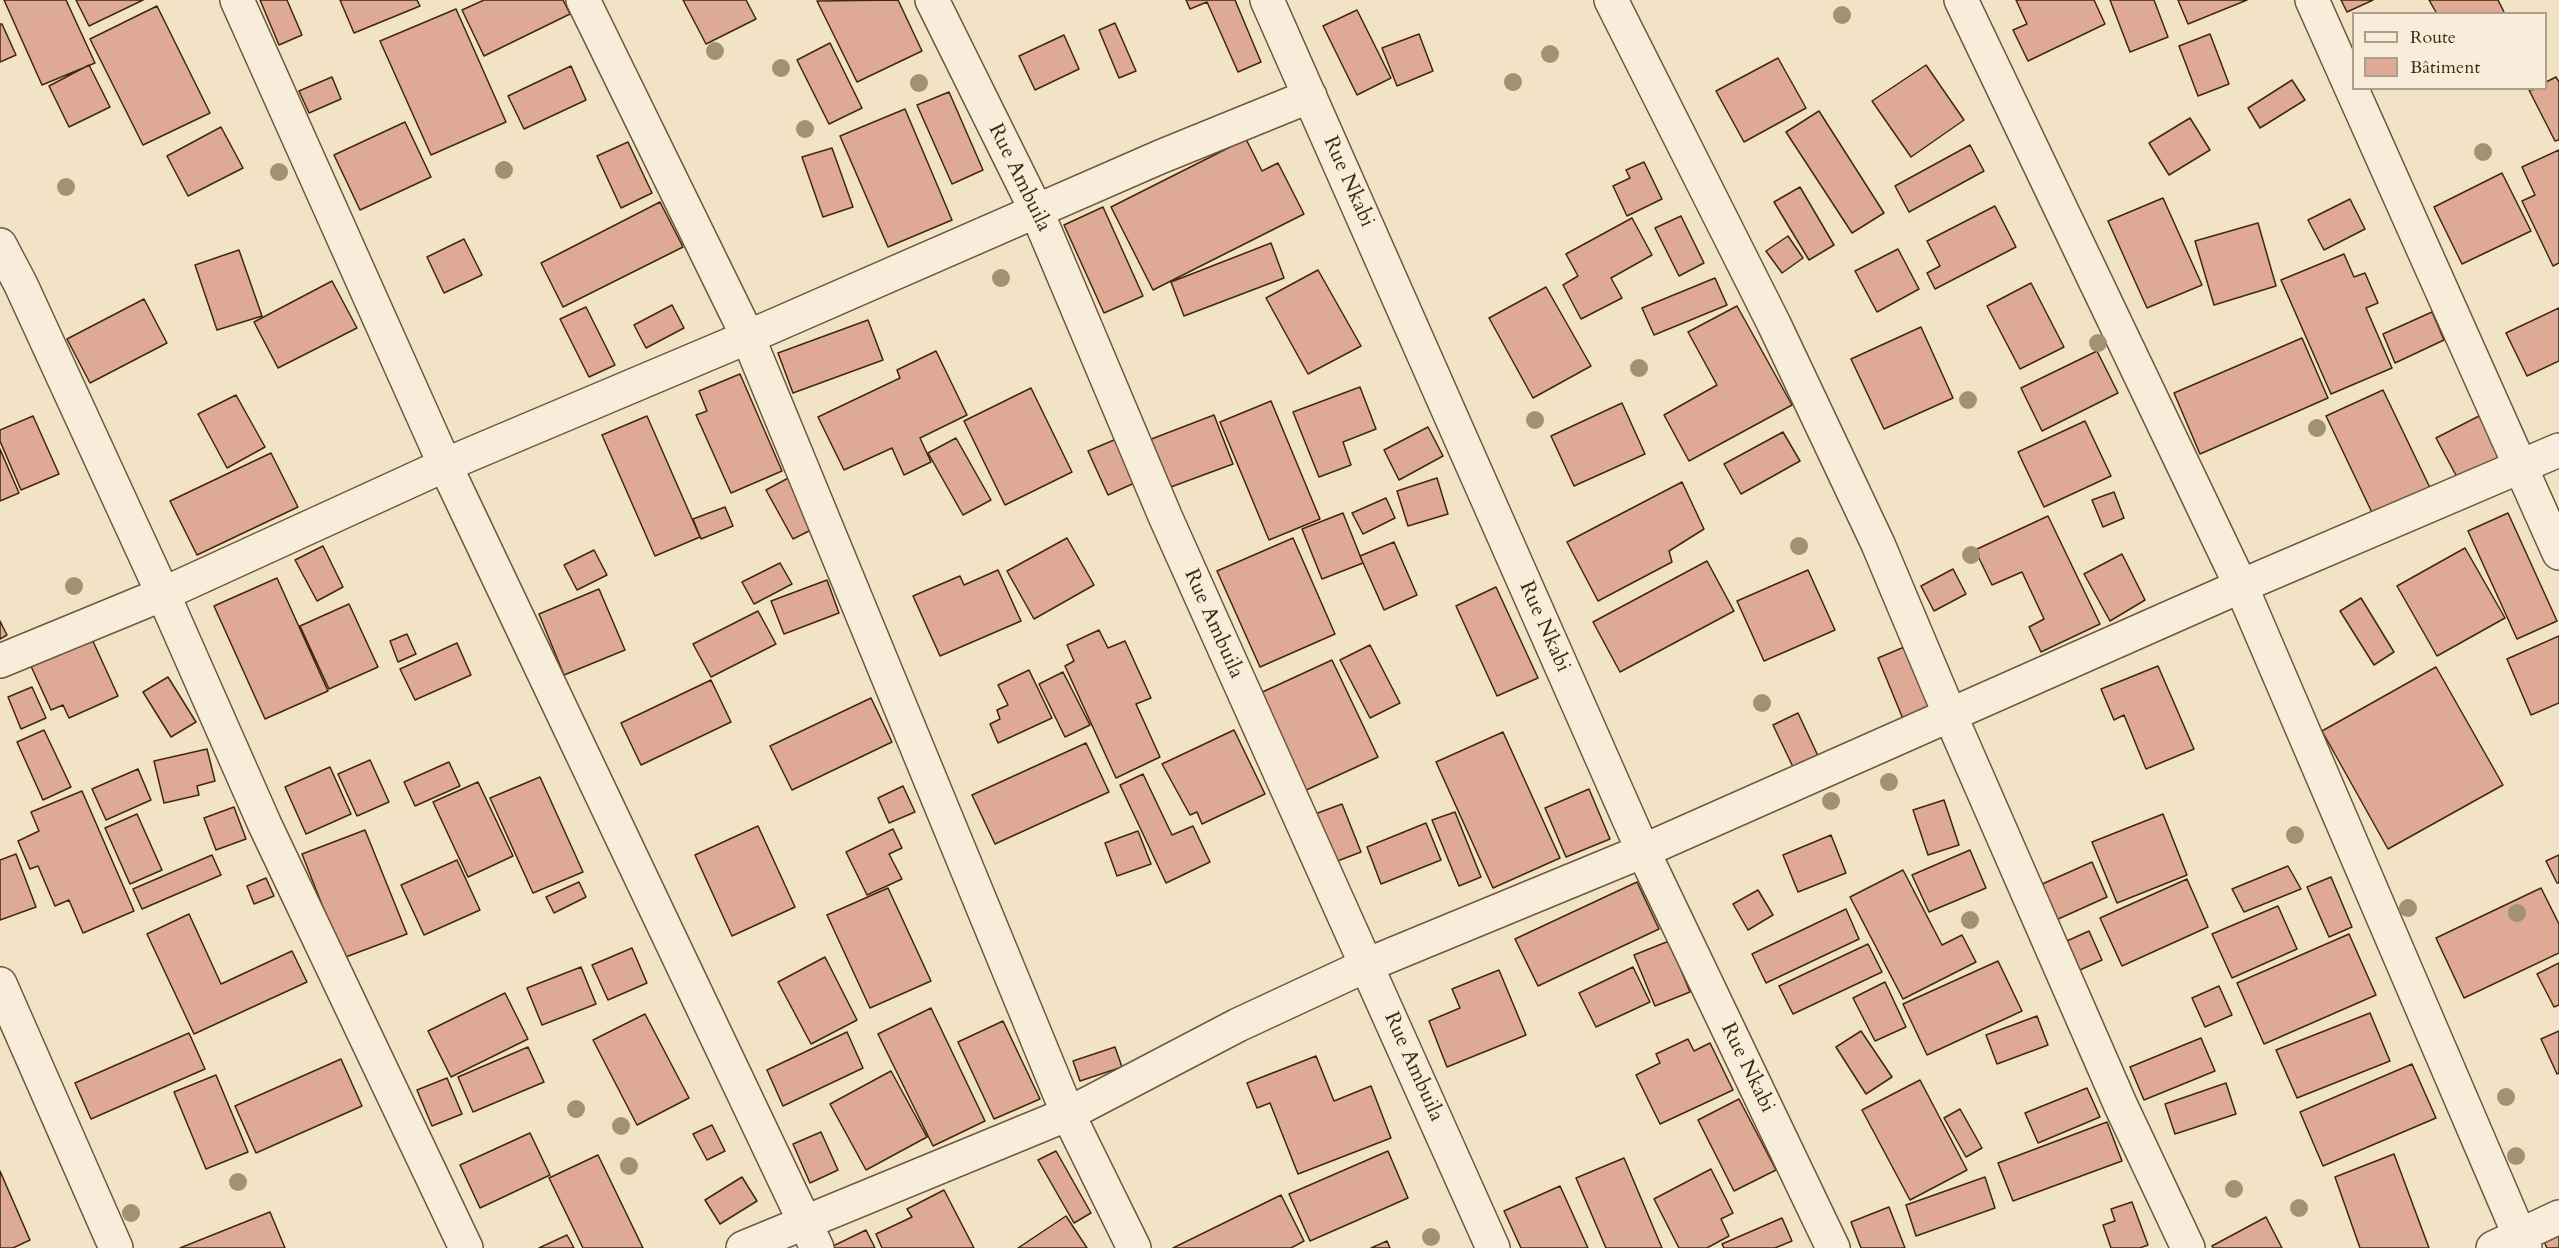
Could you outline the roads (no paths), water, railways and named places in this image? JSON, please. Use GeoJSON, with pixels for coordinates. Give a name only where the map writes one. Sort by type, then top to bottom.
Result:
{"type":"FeatureCollection","features":[{"type":"Feature","properties":{"kind":"street"},"geometry":{"type":"LineString","coordinates":[[237,0],[445,465],[811,1235]]}},
{"type":"Feature","properties":{"kind":"street"},"geometry":{"type":"LineString","coordinates":[[583,0],[748,337],[1068,1114],[1134,1248]]}},
{"type":"Feature","properties":{"kind":"street","name":"Rue Ambuila"},"geometry":{"type":"LineString","coordinates":[[932,0],[1036,210],[1165,516],[1493,1248]]}},
{"type":"Feature","properties":{"kind":"street","name":"Rue Nkabi"},"geometry":{"type":"LineString","coordinates":[[1267,0],[1643,851],[1833,1248]]}},
{"type":"Feature","properties":{"kind":"street"},"geometry":{"type":"LineString","coordinates":[[1611,0],[1774,324],[1873,533],[1950,716],[2121,1106],[2188,1248]]}},
{"type":"Feature","properties":{"kind":"street"},"geometry":{"type":"LineString","coordinates":[[1961,0],[2241,585],[2513,1244],[2559,1217]]}},
{"type":"Feature","properties":{"kind":"street"},"geometry":{"type":"LineString","coordinates":[[2312,0],[2559,553]]}},
{"type":"Feature","properties":{"kind":"street"},"geometry":{"type":"LineString","coordinates":[[0,661],[163,594],[445,465],[748,337],[1036,210],[1310,96]]}},
{"type":"Feature","properties":{"kind":"street"},"geometry":{"type":"LineString","coordinates":[[0,245],[21,285],[163,594],[265,825],[466,1248]]}},
{"type":"Feature","properties":{"kind":"street"},"geometry":{"type":"LineString","coordinates":[[743,1248],[811,1235],[1068,1114],[1238,1026],[1367,965],[1643,851],[2241,585],[2559,450]]}},
{"type":"Feature","properties":{"kind":"street"},"geometry":{"type":"LineString","coordinates":[[0,984],[116,1248]]}}]}
